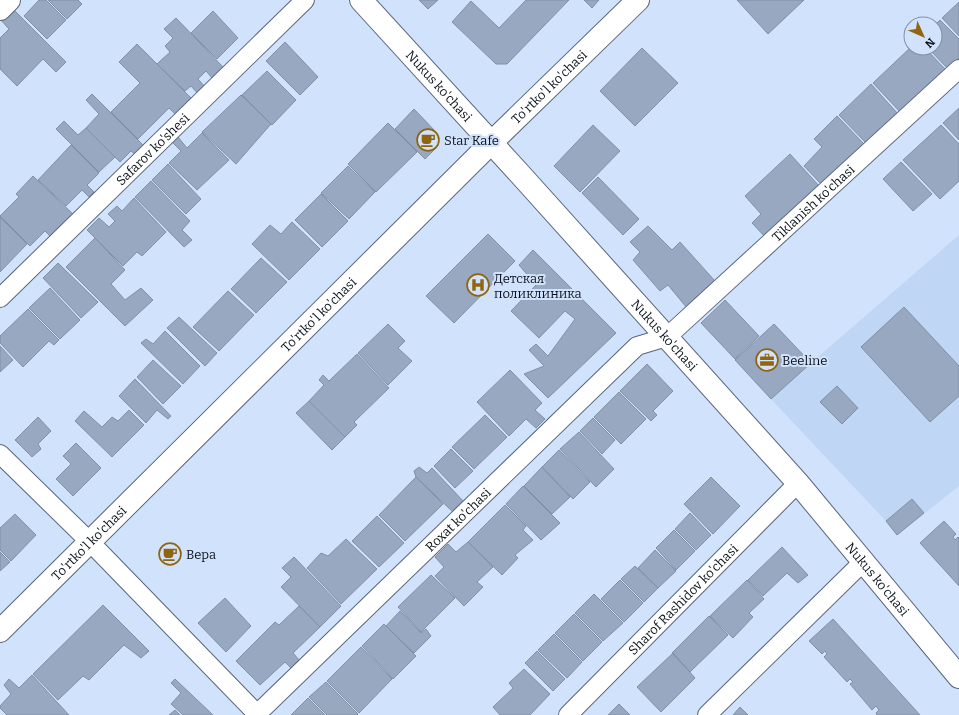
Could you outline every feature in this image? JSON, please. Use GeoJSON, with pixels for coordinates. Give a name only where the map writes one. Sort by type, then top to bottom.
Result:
{"type":"FeatureCollection","features":[{"type":"Feature","properties":{"kind":"street"},"geometry":{"type":"LineString","coordinates":[[0,8],[9,0]]}},
{"type":"Feature","properties":{"kind":"street","name":"Safarov ko'shesi"},"geometry":{"type":"LineString","coordinates":[[0,298],[305,0]]}},
{"type":"Feature","properties":{"kind":"street","name":"Nukus ko'chasi"},"geometry":{"type":"LineString","coordinates":[[361,0],[492,143],[798,483],[959,677]]}},
{"type":"Feature","properties":{"kind":"street","name":"To'rtko'l ko'chasi"},"geometry":{"type":"LineString","coordinates":[[0,631],[638,0]]}},
{"type":"Feature","properties":{"kind":"street","name":"Tiklanish ko'chasi"},"geometry":{"type":"LineString","coordinates":[[667,337],[959,69]]}},
{"type":"Feature","properties":{"kind":"street","name":"Roxat ko'chasi"},"geometry":{"type":"LineString","coordinates":[[257,715],[637,346],[667,337]]}},
{"type":"Feature","properties":{"kind":"street"},"geometry":{"type":"LineString","coordinates":[[0,454],[90,542],[257,715]]}},
{"type":"Feature","properties":{"kind":"street","name":"Sharof Rashidov ko'chasi"},"geometry":{"type":"LineString","coordinates":[[568,715],[798,483]]}},
{"type":"Feature","properties":{"kind":"street"},"geometry":{"type":"LineString","coordinates":[[707,715],[864,561]]}},
{"type":"Feature","properties":{"kind":"shaded area"},"geometry":{"type":"Polygon","coordinates":[[[959,235],[959,486],[897,535],[886,521],[771,399],[959,235]]]}},
{"type":"Feature","properties":{"kind":"building"},"geometry":{"type":"Polygon","coordinates":[[[39,0],[46,0],[66,20],[47,39],[24,16],[39,0]]]}},
{"type":"Feature","properties":{"kind":"building"},"geometry":{"type":"Polygon","coordinates":[[[48,0],[78,0],[82,4],[67,19],[48,0]]]}},
{"type":"Feature","properties":{"kind":"building"},"geometry":{"type":"Polygon","coordinates":[[[419,0],[438,0],[428,9],[419,0]]]}},
{"type":"Feature","properties":{"kind":"building"},"geometry":{"type":"Polygon","coordinates":[[[526,0],[569,0],[507,64],[496,64],[452,22],[471,1],[499,28],[526,0]]]}},
{"type":"Feature","properties":{"kind":"building"},"geometry":{"type":"Polygon","coordinates":[[[584,0],[599,0],[592,8],[584,0]]]}},
{"type":"Feature","properties":{"kind":"building"},"geometry":{"type":"Polygon","coordinates":[[[737,0],[804,0],[768,34],[737,0]]]}},
{"type":"Feature","properties":{"kind":"building"},"geometry":{"type":"Polygon","coordinates":[[[959,2],[959,36],[943,19],[943,17],[959,2]]]}},
{"type":"Feature","properties":{"kind":"building"},"geometry":{"type":"Polygon","coordinates":[[[9,5],[66,62],[56,72],[43,59],[17,86],[0,69],[0,38],[9,29],[0,19],[9,5]]]}},
{"type":"Feature","properties":{"kind":"building"},"geometry":{"type":"Polygon","coordinates":[[[213,11],[238,38],[217,59],[191,33],[213,11]]]}},
{"type":"Feature","properties":{"kind":"building"},"geometry":{"type":"Polygon","coordinates":[[[176,18],[224,68],[213,79],[206,71],[198,79],[206,88],[199,95],[191,86],[185,91],[157,64],[170,52],[165,46],[173,38],[164,29],[176,18]]]}},
{"type":"Feature","properties":{"kind":"building"},"geometry":{"type":"Polygon","coordinates":[[[943,23],[959,39],[959,58],[948,69],[936,56],[943,56],[943,23]]]}},
{"type":"Feature","properties":{"kind":"building"},"geometry":{"type":"Polygon","coordinates":[[[285,42],[318,77],[300,95],[266,61],[285,42]]]}},
{"type":"Feature","properties":{"kind":"building"},"geometry":{"type":"Polygon","coordinates":[[[137,44],[195,102],[179,118],[169,108],[138,139],[111,112],[140,83],[119,62],[137,44]]]}},
{"type":"Feature","properties":{"kind":"building"},"geometry":{"type":"Polygon","coordinates":[[[642,48],[678,83],[635,126],[600,91],[642,48]]]}},
{"type":"Feature","properties":{"kind":"building"},"geometry":{"type":"Polygon","coordinates":[[[903,55],[903,56],[933,56],[946,70],[901,113],[873,83],[903,55]]]}},
{"type":"Feature","properties":{"kind":"building"},"geometry":{"type":"Polygon","coordinates":[[[267,71],[296,100],[272,125],[242,95],[267,71]]]}},
{"type":"Feature","properties":{"kind":"building"},"geometry":{"type":"Polygon","coordinates":[[[871,84],[899,115],[867,144],[839,115],[871,84]]]}},
{"type":"Feature","properties":{"kind":"building"},"geometry":{"type":"Polygon","coordinates":[[[92,94],[146,148],[137,156],[131,151],[120,162],[86,128],[99,114],[86,100],[92,94]]]}},
{"type":"Feature","properties":{"kind":"building"},"geometry":{"type":"Polygon","coordinates":[[[241,95],[271,124],[236,164],[202,132],[241,95]]]}},
{"type":"Feature","properties":{"kind":"building"},"geometry":{"type":"Polygon","coordinates":[[[959,108],[959,140],[943,123],[959,108]]]}},
{"type":"Feature","properties":{"kind":"building"},"geometry":{"type":"Polygon","coordinates":[[[414,109],[437,133],[430,141],[436,148],[425,159],[395,129],[414,109]]]}},
{"type":"Feature","properties":{"kind":"building"},"geometry":{"type":"Polygon","coordinates":[[[837,116],[866,146],[823,186],[804,166],[822,147],[814,139],[837,116]]]}},
{"type":"Feature","properties":{"kind":"building"},"geometry":{"type":"Polygon","coordinates":[[[64,121],[78,135],[86,128],[115,157],[99,172],[56,129],[64,121]]]}},
{"type":"Feature","properties":{"kind":"building"},"geometry":{"type":"Polygon","coordinates":[[[388,123],[417,152],[376,192],[348,164],[388,123]]]}},
{"type":"Feature","properties":{"kind":"building"},"geometry":{"type":"Polygon","coordinates":[[[593,125],[620,151],[580,192],[554,166],[593,125]]]}},
{"type":"Feature","properties":{"kind":"building"},"geometry":{"type":"Polygon","coordinates":[[[941,125],[959,144],[959,181],[940,199],[903,160],[941,125]]]}},
{"type":"Feature","properties":{"kind":"building"},"geometry":{"type":"Polygon","coordinates":[[[202,133],[229,160],[197,190],[169,163],[181,151],[172,142],[178,137],[187,148],[202,133]]]}},
{"type":"Feature","properties":{"kind":"building"},"geometry":{"type":"Polygon","coordinates":[[[71,145],[99,173],[87,185],[94,192],[89,197],[82,190],[66,206],[38,180],[71,145]]]}},
{"type":"Feature","properties":{"kind":"building"},"geometry":{"type":"Polygon","coordinates":[[[790,154],[821,188],[767,239],[752,223],[761,214],[745,196],[790,154]]]}},
{"type":"Feature","properties":{"kind":"building"},"geometry":{"type":"Polygon","coordinates":[[[901,162],[932,194],[913,211],[883,179],[901,162]]]}},
{"type":"Feature","properties":{"kind":"building"},"geometry":{"type":"Polygon","coordinates":[[[168,164],[201,199],[186,214],[152,180],[168,164]]]}},
{"type":"Feature","properties":{"kind":"building"},"geometry":{"type":"Polygon","coordinates":[[[348,166],[375,192],[349,219],[321,193],[348,166]]]}},
{"type":"Feature","properties":{"kind":"building"},"geometry":{"type":"Polygon","coordinates":[[[33,176],[74,215],[68,224],[64,222],[50,236],[45,231],[30,246],[0,216],[19,197],[16,194],[33,176]]]}},
{"type":"Feature","properties":{"kind":"building"},"geometry":{"type":"Polygon","coordinates":[[[598,177],[639,219],[623,235],[582,193],[598,177]]]}},
{"type":"Feature","properties":{"kind":"building"},"geometry":{"type":"Polygon","coordinates":[[[151,181],[190,221],[182,230],[192,240],[184,247],[135,197],[151,181]]]}},
{"type":"Feature","properties":{"kind":"building"},"geometry":{"type":"Polygon","coordinates":[[[321,194],[348,221],[322,247],[295,220],[321,194]]]}},
{"type":"Feature","properties":{"kind":"building"},"geometry":{"type":"Polygon","coordinates":[[[134,198],[166,232],[142,256],[137,252],[123,266],[87,230],[99,218],[109,227],[115,221],[108,214],[117,206],[122,211],[134,198]]]}},
{"type":"Feature","properties":{"kind":"building"},"geometry":{"type":"Polygon","coordinates":[[[0,217],[27,244],[0,272],[0,217]]]}},
{"type":"Feature","properties":{"kind":"building"},"geometry":{"type":"Polygon","coordinates":[[[292,222],[320,249],[289,280],[252,244],[270,225],[281,234],[292,222]]]}},
{"type":"Feature","properties":{"kind":"building"},"geometry":{"type":"Polygon","coordinates":[[[648,226],[672,250],[680,242],[715,281],[687,308],[668,285],[660,291],[633,260],[640,252],[630,242],[648,226]]]}},
{"type":"Feature","properties":{"kind":"building"},"geometry":{"type":"Polygon","coordinates":[[[488,234],[515,261],[454,323],[426,296],[488,234]]]}},
{"type":"Feature","properties":{"kind":"building"},"geometry":{"type":"Polygon","coordinates":[[[95,238],[125,270],[111,284],[125,300],[141,288],[153,300],[125,326],[66,267],[95,238]]]}},
{"type":"Feature","properties":{"kind":"building"},"geometry":{"type":"Polygon","coordinates":[[[533,250],[616,333],[548,398],[524,374],[544,366],[529,350],[536,344],[548,356],[575,319],[565,311],[539,338],[511,311],[536,285],[519,265],[533,250]]]}},
{"type":"Feature","properties":{"kind":"building"},"geometry":{"type":"Polygon","coordinates":[[[261,258],[287,282],[256,313],[231,289],[261,258]]]}},
{"type":"Feature","properties":{"kind":"building"},"geometry":{"type":"Polygon","coordinates":[[[58,263],[98,302],[81,318],[43,278],[58,263]]]}},
{"type":"Feature","properties":{"kind":"building"},"geometry":{"type":"Polygon","coordinates":[[[50,288],[80,320],[60,339],[29,308],[50,288]]]}},
{"type":"Feature","properties":{"kind":"building"},"geometry":{"type":"Polygon","coordinates":[[[228,291],[254,315],[219,351],[193,327],[228,291]]]}},
{"type":"Feature","properties":{"kind":"building"},"geometry":{"type":"Polygon","coordinates":[[[725,300],[759,336],[735,359],[701,323],[725,300]]]}},
{"type":"Feature","properties":{"kind":"building"},"geometry":{"type":"Polygon","coordinates":[[[904,307],[959,366],[959,396],[930,422],[861,347],[904,307]]]}},
{"type":"Feature","properties":{"kind":"building"},"geometry":{"type":"Polygon","coordinates":[[[28,309],[59,340],[54,345],[49,341],[23,367],[0,343],[0,336],[28,309]]]}},
{"type":"Feature","properties":{"kind":"building"},"geometry":{"type":"Polygon","coordinates":[[[179,317],[217,353],[205,366],[167,328],[179,317]]]}},
{"type":"Feature","properties":{"kind":"building"},"geometry":{"type":"Polygon","coordinates":[[[388,324],[405,341],[398,348],[412,361],[388,385],[358,353],[388,324]]]}},
{"type":"Feature","properties":{"kind":"building"},"geometry":{"type":"Polygon","coordinates":[[[774,324],[811,363],[771,399],[735,360],[774,324]]]}},
{"type":"Feature","properties":{"kind":"building"},"geometry":{"type":"Polygon","coordinates":[[[165,331],[200,366],[183,384],[141,343],[146,339],[153,344],[165,331]]]}},
{"type":"Feature","properties":{"kind":"building"},"geometry":{"type":"Polygon","coordinates":[[[0,346],[13,360],[0,372],[0,346]]]}},
{"type":"Feature","properties":{"kind":"building"},"geometry":{"type":"Polygon","coordinates":[[[357,354],[389,388],[354,422],[357,425],[345,437],[309,401],[324,385],[319,380],[323,375],[329,381],[357,354]]]}},
{"type":"Feature","properties":{"kind":"building"},"geometry":{"type":"Polygon","coordinates":[[[153,360],[181,386],[163,404],[137,377],[153,360]]]}},
{"type":"Feature","properties":{"kind":"building"},"geometry":{"type":"Polygon","coordinates":[[[647,364],[673,391],[653,411],[657,415],[651,421],[620,391],[647,364]]]}},
{"type":"Feature","properties":{"kind":"building"},"geometry":{"type":"Polygon","coordinates":[[[510,370],[542,403],[535,410],[545,419],[536,428],[526,419],[509,436],[477,402],[510,370]]]}},
{"type":"Feature","properties":{"kind":"building"},"geometry":{"type":"Polygon","coordinates":[[[135,379],[171,416],[168,419],[157,410],[146,423],[119,396],[135,379]]]}},
{"type":"Feature","properties":{"kind":"building"},"geometry":{"type":"Polygon","coordinates":[[[837,386],[858,408],[842,424],[820,402],[837,386]]]}},
{"type":"Feature","properties":{"kind":"building"},"geometry":{"type":"Polygon","coordinates":[[[619,392],[646,419],[621,444],[594,417],[619,392]]]}},
{"type":"Feature","properties":{"kind":"building"},"geometry":{"type":"Polygon","coordinates":[[[309,401],[345,437],[332,450],[296,413],[309,401]]]}},
{"type":"Feature","properties":{"kind":"building"},"geometry":{"type":"Polygon","coordinates":[[[129,410],[144,425],[112,457],[75,421],[84,411],[102,427],[112,417],[118,421],[129,410]]]}},
{"type":"Feature","properties":{"kind":"building"},"geometry":{"type":"Polygon","coordinates":[[[485,415],[507,437],[474,469],[452,447],[485,415]]]}},
{"type":"Feature","properties":{"kind":"building"},"geometry":{"type":"Polygon","coordinates":[[[38,417],[51,431],[38,444],[41,449],[32,457],[15,440],[38,417]]]}},
{"type":"Feature","properties":{"kind":"building"},"geometry":{"type":"Polygon","coordinates":[[[593,418],[615,440],[602,454],[580,431],[593,418]]]}},
{"type":"Feature","properties":{"kind":"building"},"geometry":{"type":"Polygon","coordinates":[[[579,432],[614,469],[596,487],[560,449],[579,432]]]}},
{"type":"Feature","properties":{"kind":"building"},"geometry":{"type":"Polygon","coordinates":[[[76,443],[101,468],[73,496],[56,479],[71,464],[63,456],[76,443]]]}},
{"type":"Feature","properties":{"kind":"building"},"geometry":{"type":"Polygon","coordinates":[[[451,449],[473,471],[455,488],[434,466],[451,449]]]}},
{"type":"Feature","properties":{"kind":"building"},"geometry":{"type":"Polygon","coordinates":[[[559,450],[590,482],[573,499],[542,467],[559,450]]]}},
{"type":"Feature","properties":{"kind":"building"},"geometry":{"type":"Polygon","coordinates":[[[419,467],[427,473],[432,468],[465,503],[454,513],[416,477],[414,471],[419,467]]]}},
{"type":"Feature","properties":{"kind":"building"},"geometry":{"type":"Polygon","coordinates":[[[542,467],[570,497],[552,514],[524,486],[542,467]]]}},
{"type":"Feature","properties":{"kind":"building"},"geometry":{"type":"Polygon","coordinates":[[[416,477],[443,504],[405,541],[379,515],[416,477]]]}},
{"type":"Feature","properties":{"kind":"building"},"geometry":{"type":"Polygon","coordinates":[[[711,477],[740,506],[713,534],[684,504],[711,477]]]}},
{"type":"Feature","properties":{"kind":"building"},"geometry":{"type":"Polygon","coordinates":[[[523,486],[560,523],[541,540],[506,504],[523,486]]]}},
{"type":"Feature","properties":{"kind":"building"},"geometry":{"type":"Polygon","coordinates":[[[912,499],[924,513],[897,535],[886,521],[912,499]]]}},
{"type":"Feature","properties":{"kind":"building"},"geometry":{"type":"Polygon","coordinates":[[[505,505],[526,526],[523,530],[533,540],[515,555],[518,558],[502,575],[468,542],[505,505]]]}},
{"type":"Feature","properties":{"kind":"building"},"geometry":{"type":"Polygon","coordinates":[[[690,513],[711,535],[696,550],[675,529],[690,513]]]}},
{"type":"Feature","properties":{"kind":"building"},"geometry":{"type":"Polygon","coordinates":[[[15,514],[36,535],[11,561],[0,550],[0,528],[15,514]]]}},
{"type":"Feature","properties":{"kind":"building"},"geometry":{"type":"Polygon","coordinates":[[[377,516],[404,543],[379,567],[352,541],[377,516]]]}},
{"type":"Feature","properties":{"kind":"building"},"geometry":{"type":"Polygon","coordinates":[[[944,521],[956,534],[953,537],[955,540],[958,537],[959,538],[959,586],[920,543],[944,521]]]}},
{"type":"Feature","properties":{"kind":"building"},"geometry":{"type":"Polygon","coordinates":[[[674,530],[695,551],[676,570],[656,548],[674,530]]]}},
{"type":"Feature","properties":{"kind":"building"},"geometry":{"type":"Polygon","coordinates":[[[346,539],[377,569],[341,604],[307,568],[321,553],[328,556],[346,539]]]}},
{"type":"Feature","properties":{"kind":"building"},"geometry":{"type":"Polygon","coordinates":[[[468,542],[493,567],[477,582],[483,587],[464,606],[435,576],[444,567],[435,557],[448,544],[456,552],[468,542]]]}},
{"type":"Feature","properties":{"kind":"building"},"geometry":{"type":"Polygon","coordinates":[[[782,547],[808,575],[798,583],[787,573],[763,596],[748,580],[782,547]]]}},
{"type":"Feature","properties":{"kind":"building"},"geometry":{"type":"Polygon","coordinates":[[[655,550],[676,571],[658,588],[638,568],[655,550]]]}},
{"type":"Feature","properties":{"kind":"building"},"geometry":{"type":"Polygon","coordinates":[[[0,552],[10,562],[0,571],[0,552]]]}},
{"type":"Feature","properties":{"kind":"building"},"geometry":{"type":"Polygon","coordinates":[[[294,557],[341,606],[320,627],[281,587],[291,577],[282,568],[294,557]]]}},
{"type":"Feature","properties":{"kind":"building"},"geometry":{"type":"Polygon","coordinates":[[[635,566],[658,588],[644,602],[621,579],[635,566]]]}},
{"type":"Feature","properties":{"kind":"building"},"geometry":{"type":"Polygon","coordinates":[[[431,575],[455,598],[421,632],[398,607],[431,575]]]}},
{"type":"Feature","properties":{"kind":"building"},"geometry":{"type":"Polygon","coordinates":[[[620,580],[643,603],[624,622],[601,599],[620,580]]]}},
{"type":"Feature","properties":{"kind":"building"},"geometry":{"type":"Polygon","coordinates":[[[747,580],[764,599],[749,613],[753,617],[733,638],[710,616],[747,580]]]}},
{"type":"Feature","properties":{"kind":"building"},"geometry":{"type":"Polygon","coordinates":[[[594,594],[623,623],[603,641],[575,613],[594,594]]]}},
{"type":"Feature","properties":{"kind":"building"},"geometry":{"type":"Polygon","coordinates":[[[225,598],[251,626],[226,652],[198,623],[225,598]]]}},
{"type":"Feature","properties":{"kind":"building"},"geometry":{"type":"Polygon","coordinates":[[[103,605],[149,651],[141,658],[124,645],[89,680],[83,676],[58,700],[33,674],[103,605]]]}},
{"type":"Feature","properties":{"kind":"building"},"geometry":{"type":"Polygon","coordinates":[[[299,606],[320,627],[293,653],[300,661],[292,669],[285,662],[260,685],[236,661],[275,622],[279,625],[299,606]]]}},
{"type":"Feature","properties":{"kind":"building"},"geometry":{"type":"Polygon","coordinates":[[[400,611],[421,633],[426,629],[431,636],[414,653],[386,626],[400,611]]]}},
{"type":"Feature","properties":{"kind":"building"},"geometry":{"type":"Polygon","coordinates":[[[574,614],[602,642],[583,661],[555,633],[574,614]]]}},
{"type":"Feature","properties":{"kind":"building"},"geometry":{"type":"Polygon","coordinates":[[[709,616],[728,635],[690,672],[672,653],[709,616]]]}},
{"type":"Feature","properties":{"kind":"building"},"geometry":{"type":"Polygon","coordinates":[[[833,619],[920,715],[877,715],[876,713],[879,710],[876,706],[872,710],[850,684],[853,682],[850,679],[847,682],[824,657],[827,654],[825,651],[822,654],[809,641],[833,619]]]}},
{"type":"Feature","properties":{"kind":"building"},"geometry":{"type":"Polygon","coordinates":[[[384,624],[416,656],[393,679],[362,646],[384,624]]]}},
{"type":"Feature","properties":{"kind":"building"},"geometry":{"type":"Polygon","coordinates":[[[554,634],[582,662],[567,678],[538,650],[554,634]]]}},
{"type":"Feature","properties":{"kind":"building"},"geometry":{"type":"Polygon","coordinates":[[[361,647],[392,679],[359,713],[327,681],[361,647]]]}},
{"type":"Feature","properties":{"kind":"building"},"geometry":{"type":"Polygon","coordinates":[[[537,651],[565,679],[553,691],[525,663],[537,651]]]}},
{"type":"Feature","properties":{"kind":"building"},"geometry":{"type":"Polygon","coordinates":[[[673,653],[695,678],[661,712],[637,687],[673,653]]]}},
{"type":"Feature","properties":{"kind":"building"},"geometry":{"type":"Polygon","coordinates":[[[524,669],[550,694],[530,715],[500,715],[493,707],[513,688],[509,683],[524,669]]]}},
{"type":"Feature","properties":{"kind":"building"},"geometry":{"type":"Polygon","coordinates":[[[32,675],[69,715],[7,715],[0,708],[0,706],[11,694],[4,685],[9,679],[19,688],[32,675]]]}},
{"type":"Feature","properties":{"kind":"building"},"geometry":{"type":"Polygon","coordinates":[[[175,679],[213,715],[183,715],[171,704],[181,693],[171,683],[175,679]]]}},
{"type":"Feature","properties":{"kind":"building"},"geometry":{"type":"Polygon","coordinates":[[[326,682],[358,714],[357,715],[327,715],[309,697],[326,682]]]}},
{"type":"Feature","properties":{"kind":"building"},"geometry":{"type":"Polygon","coordinates":[[[308,698],[325,715],[291,715],[308,698]]]}},
{"type":"Feature","properties":{"kind":"building"},"geometry":{"type":"Polygon","coordinates":[[[619,704],[630,715],[608,715],[619,704]]]}},
{"type":"Feature","properties":{"kind":"building"},"geometry":{"type":"Polygon","coordinates":[[[740,707],[748,715],[733,715],[740,707]]]}},
{"type":"Feature","properties":{"kind":"building"},"geometry":{"type":"Polygon","coordinates":[[[175,710],[180,715],[169,715],[175,710]]]}},
{"type":"Feature","properties":{"kind":"place","name":"Star Kafe"},"geometry":{"type":"Point","coordinates":[428,140]}},
{"type":"Feature","properties":{"kind":"place","name":"Детская поликлиника"},"geometry":{"type":"Point","coordinates":[478,285]}},
{"type":"Feature","properties":{"kind":"place","name":"Beeline"},"geometry":{"type":"Point","coordinates":[767,360]}},
{"type":"Feature","properties":{"kind":"place","name":"Вера"},"geometry":{"type":"Point","coordinates":[170,554]}}]}
